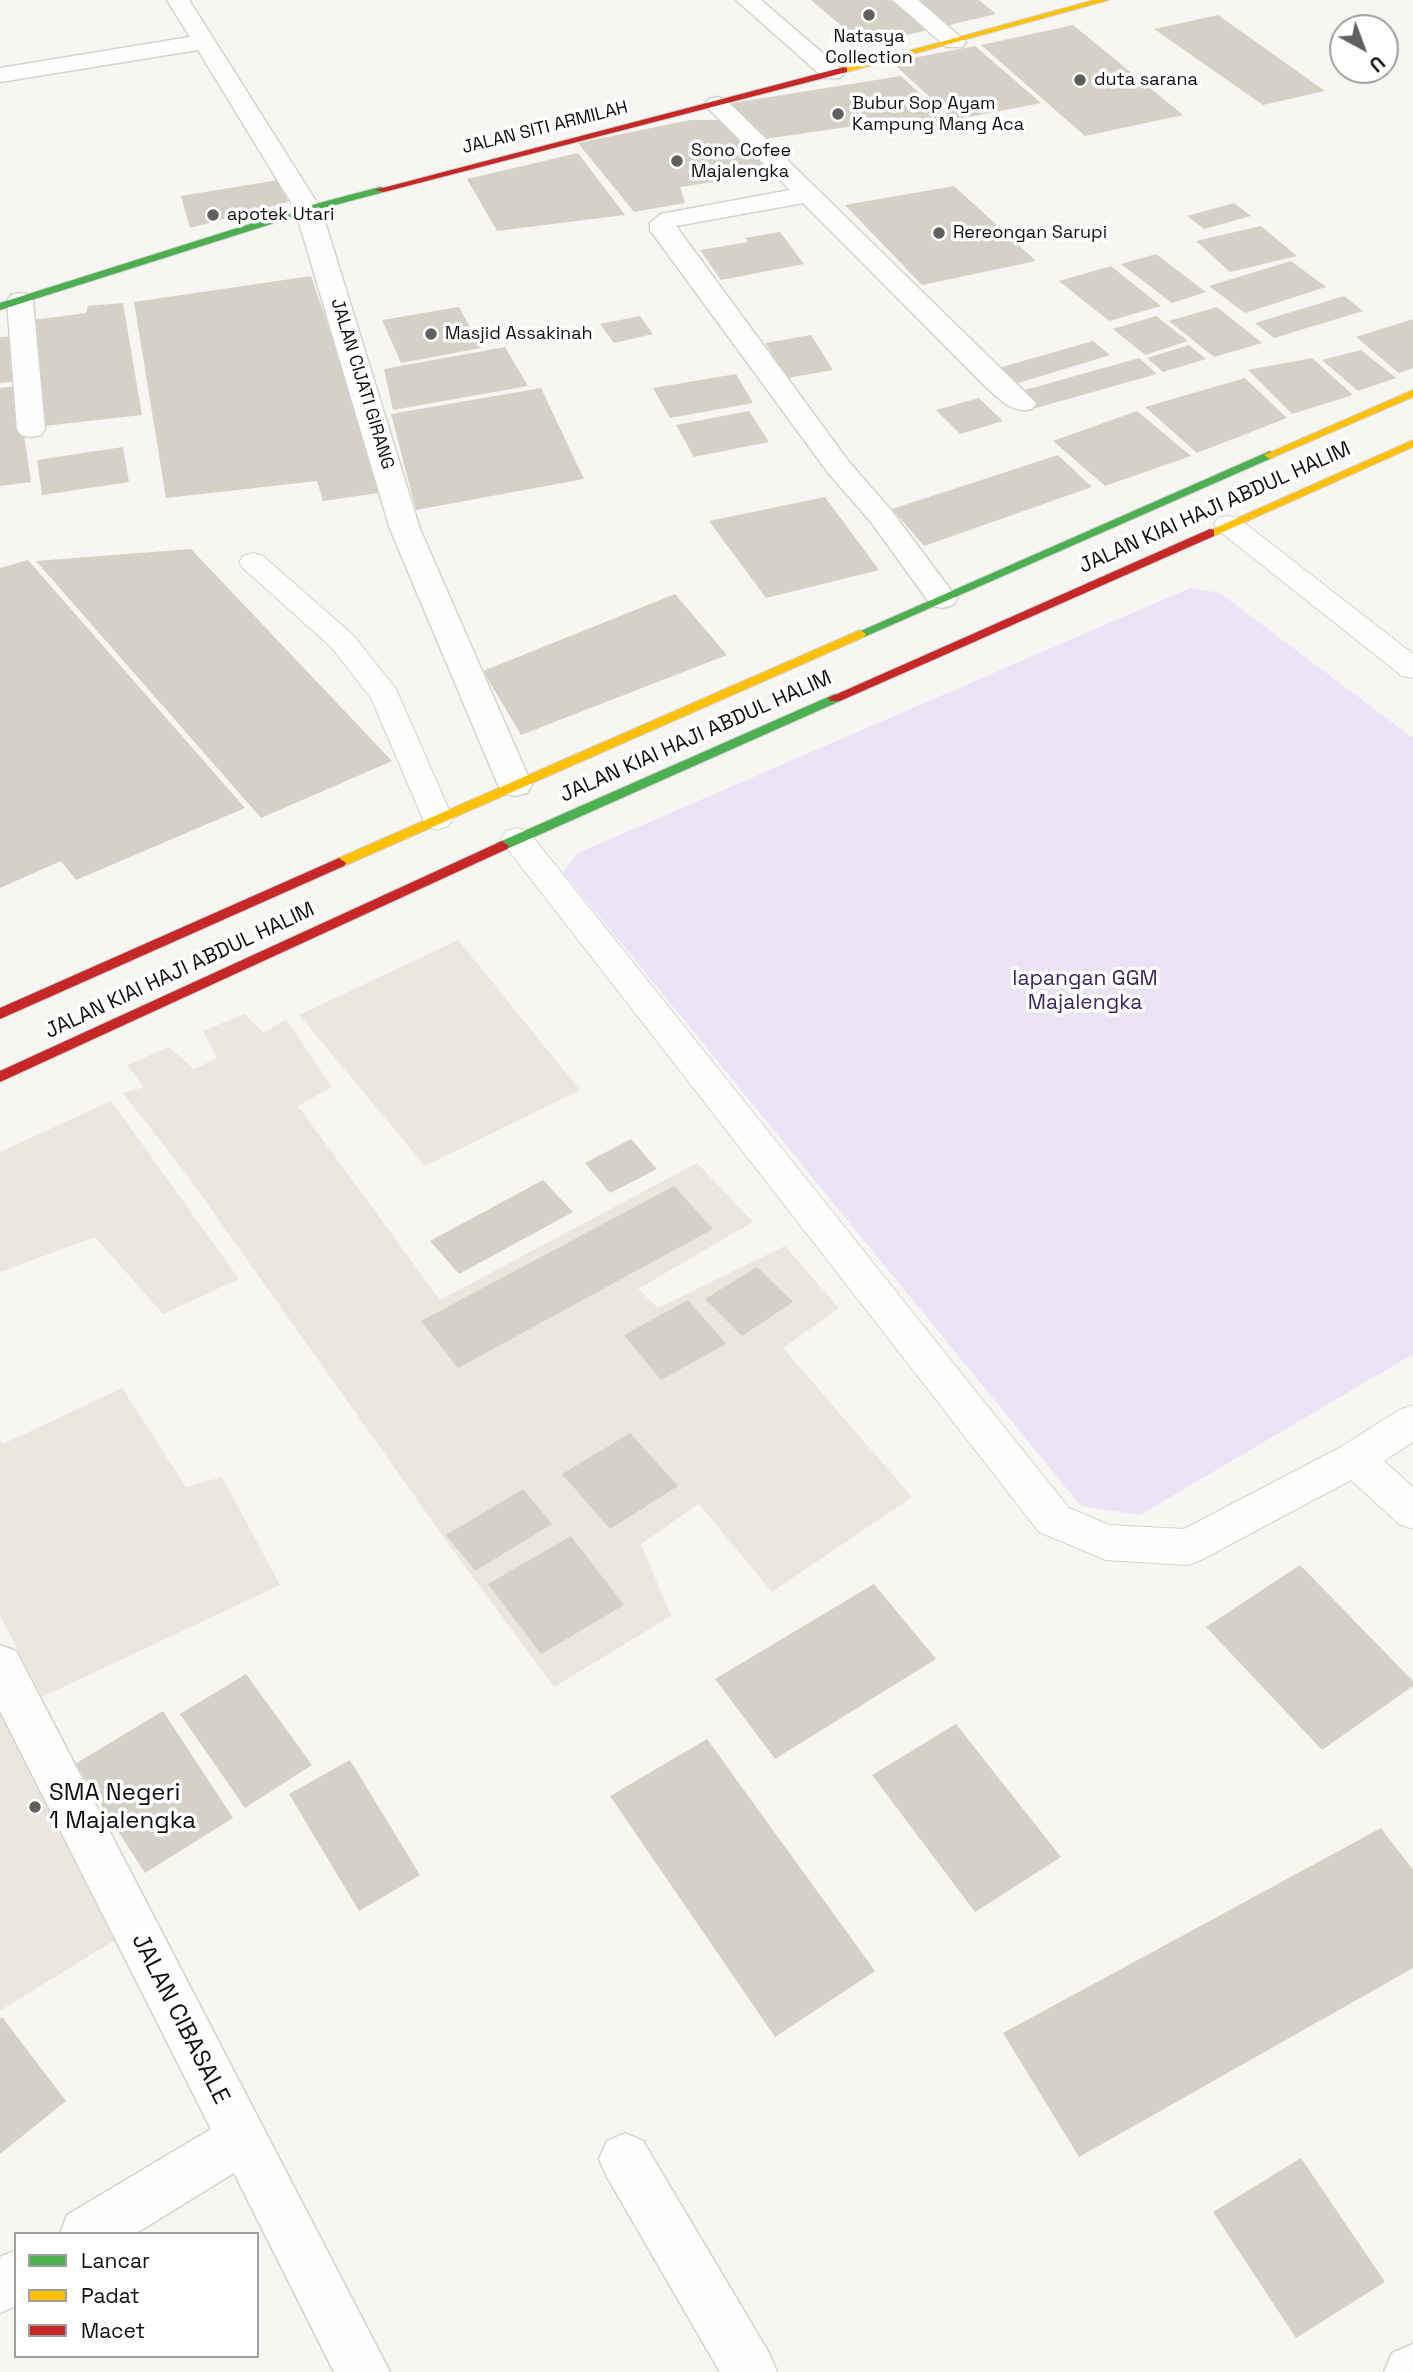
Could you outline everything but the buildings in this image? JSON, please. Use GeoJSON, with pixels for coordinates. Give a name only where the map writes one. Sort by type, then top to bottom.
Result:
{"type":"FeatureCollection","features":[{"type":"Feature","properties":{"kind":"main road","name":"JALAN SITI ARMILAH"},"geometry":{"type":"LineString","coordinates":[[10,304],[308,209],[954,42],[1104,0]]}},
{"type":"Feature","properties":{"kind":"main road","name":"JALAN KIAI HAJI ABDUL HALIM"},"geometry":{"type":"LineString","coordinates":[[0,1014],[437,819],[1413,393]]}},
{"type":"Feature","properties":{"kind":"main road","name":"JALAN KIAI HAJI ABDUL HALIM"},"geometry":{"type":"LineString","coordinates":[[0,1077],[517,839],[1413,443]]}},
{"type":"Feature","properties":{"kind":"street","name":"JALAN CIJATI GIRANG"},"geometry":{"type":"LineString","coordinates":[[178,0],[308,209],[405,529],[515,785]]}},
{"type":"Feature","properties":{"kind":"street"},"geometry":{"type":"LineString","coordinates":[[747,0],[832,73]]}},
{"type":"Feature","properties":{"kind":"street"},"geometry":{"type":"LineString","coordinates":[[904,0],[954,42]]}},
{"type":"Feature","properties":{"kind":"street"},"geometry":{"type":"LineString","coordinates":[[0,75],[204,41]]}},
{"type":"Feature","properties":{"kind":"street"},"geometry":{"type":"LineString","coordinates":[[717,104],[994,379],[1022,403]]}},
{"type":"Feature","properties":{"kind":"street"},"geometry":{"type":"LineString","coordinates":[[807,195],[670,219],[663,223],[663,230],[839,468],[881,516],[943,599]]}},
{"type":"Feature","properties":{"kind":"street"},"geometry":{"type":"LineString","coordinates":[[10,304],[32,429]]}},
{"type":"Feature","properties":{"kind":"street","name":"JALAN CIBASALE"},"geometry":{"type":"LineString","coordinates":[[0,1665],[363,2372]]}},
{"type":"Feature","properties":{"kind":"street"},"geometry":{"type":"LineString","coordinates":[[89,2232],[242,2139]]}},
{"type":"Feature","properties":{"kind":"street"},"geometry":{"type":"LineString","coordinates":[[625,2159],[750,2372]]}},
{"type":"Feature","properties":{"kind":"lane"},"geometry":{"type":"LineString","coordinates":[[1228,524],[1413,669]]}},
{"type":"Feature","properties":{"kind":"lane"},"geometry":{"type":"LineString","coordinates":[[253,562],[342,641],[385,696],[437,819]]}},
{"type":"Feature","properties":{"kind":"lane"},"geometry":{"type":"LineString","coordinates":[[517,839],[1054,1520],[1106,1542],[1188,1547],[1355,1459],[1413,1421]]}},
{"type":"Feature","properties":{"kind":"lane"},"geometry":{"type":"LineString","coordinates":[[1355,1459],[1413,1512]]}},
{"type":"Feature","properties":{"kind":"shaded area"},"geometry":{"type":"Polygon","coordinates":[[[458,940],[580,1090],[425,1166],[299,1015],[458,940]]]}},
{"type":"Feature","properties":{"kind":"shaded area"},"geometry":{"type":"Polygon","coordinates":[[[244,1014],[264,1033],[286,1019],[332,1087],[298,1106],[440,1300],[697,1163],[753,1222],[638,1289],[658,1308],[785,1246],[839,1308],[783,1348],[912,1497],[772,1592],[699,1504],[641,1544],[671,1616],[554,1687],[455,1553],[187,1175],[123,1093],[144,1087],[127,1065],[169,1047],[194,1069],[217,1058],[203,1031],[244,1014]]]}},
{"type":"Feature","properties":{"kind":"shaded area"},"geometry":{"type":"Polygon","coordinates":[[[111,1101],[239,1279],[163,1314],[95,1237],[0,1272],[0,1152],[111,1101]]]}},
{"type":"Feature","properties":{"kind":"shaded area"},"geometry":{"type":"Polygon","coordinates":[[[122,1388],[186,1487],[222,1477],[280,1585],[42,1697],[0,1615],[0,1439],[3,1444],[122,1388]]]}},
{"type":"Feature","properties":{"kind":"shaded area","name":"SMA Negeri 1 Majalengka"},"geometry":{"type":"Polygon","coordinates":[[[0,1689],[141,1924],[0,2011],[0,1689]]]}},
{"type":"Feature","properties":{"kind":"green space","name":"lapangan GGM Majalengka"},"geometry":{"type":"Polygon","coordinates":[[[1190,588],[1220,593],[1413,738],[1413,1354],[1140,1515],[1081,1506],[563,872],[578,853],[1190,588]]]}},
{"type":"Feature","properties":{"kind":"traffic: fast"},"geometry":{"type":"LineString","coordinates":[[0,307],[308,209],[380,190]]}},
{"type":"Feature","properties":{"kind":"traffic: fast"},"geometry":{"type":"LineString","coordinates":[[860,634],[1270,455]]}},
{"type":"Feature","properties":{"kind":"traffic: fast"},"geometry":{"type":"LineString","coordinates":[[502,846],[835,698]]}},
{"type":"Feature","properties":{"kind":"traffic: slow"},"geometry":{"type":"LineString","coordinates":[[844,70],[1104,0]]}},
{"type":"Feature","properties":{"kind":"traffic: slow"},"geometry":{"type":"LineString","coordinates":[[1270,455],[1413,393]]}},
{"type":"Feature","properties":{"kind":"traffic: slow"},"geometry":{"type":"LineString","coordinates":[[1210,533],[1413,443]]}},
{"type":"Feature","properties":{"kind":"traffic: slow"},"geometry":{"type":"LineString","coordinates":[[339,863],[860,634]]}},
{"type":"Feature","properties":{"kind":"traffic: jam"},"geometry":{"type":"LineString","coordinates":[[380,190],[844,70]]}},
{"type":"Feature","properties":{"kind":"traffic: jam"},"geometry":{"type":"LineString","coordinates":[[835,698],[1210,533]]}},
{"type":"Feature","properties":{"kind":"traffic: jam"},"geometry":{"type":"LineString","coordinates":[[0,1077],[502,846]]}},
{"type":"Feature","properties":{"kind":"traffic: jam"},"geometry":{"type":"LineString","coordinates":[[0,1014],[339,863]]}},
{"type":"Feature","properties":{"kind":"place","name":"Natasya Collection"},"geometry":{"type":"Point","coordinates":[869,15]}},
{"type":"Feature","properties":{"kind":"place","name":"duta sarana"},"geometry":{"type":"Point","coordinates":[1080,80]}},
{"type":"Feature","properties":{"kind":"place","name":"Bubur Sop Ayam Kampung Mang Aca"},"geometry":{"type":"Point","coordinates":[838,114]}},
{"type":"Feature","properties":{"kind":"place","name":"Sono Cofee Majalengka"},"geometry":{"type":"Point","coordinates":[677,161]}},
{"type":"Feature","properties":{"kind":"place","name":"apotek Utari"},"geometry":{"type":"Point","coordinates":[213,215]}},
{"type":"Feature","properties":{"kind":"place","name":"Rereongan Sarupi"},"geometry":{"type":"Point","coordinates":[939,233]}},
{"type":"Feature","properties":{"kind":"place","name":"Masjid Assakinah"},"geometry":{"type":"Point","coordinates":[431,334]}},
{"type":"Feature","properties":{"kind":"place","name":"SMA Negeri 1 Majalengka"},"geometry":{"type":"Point","coordinates":[35,1807]}}]}
